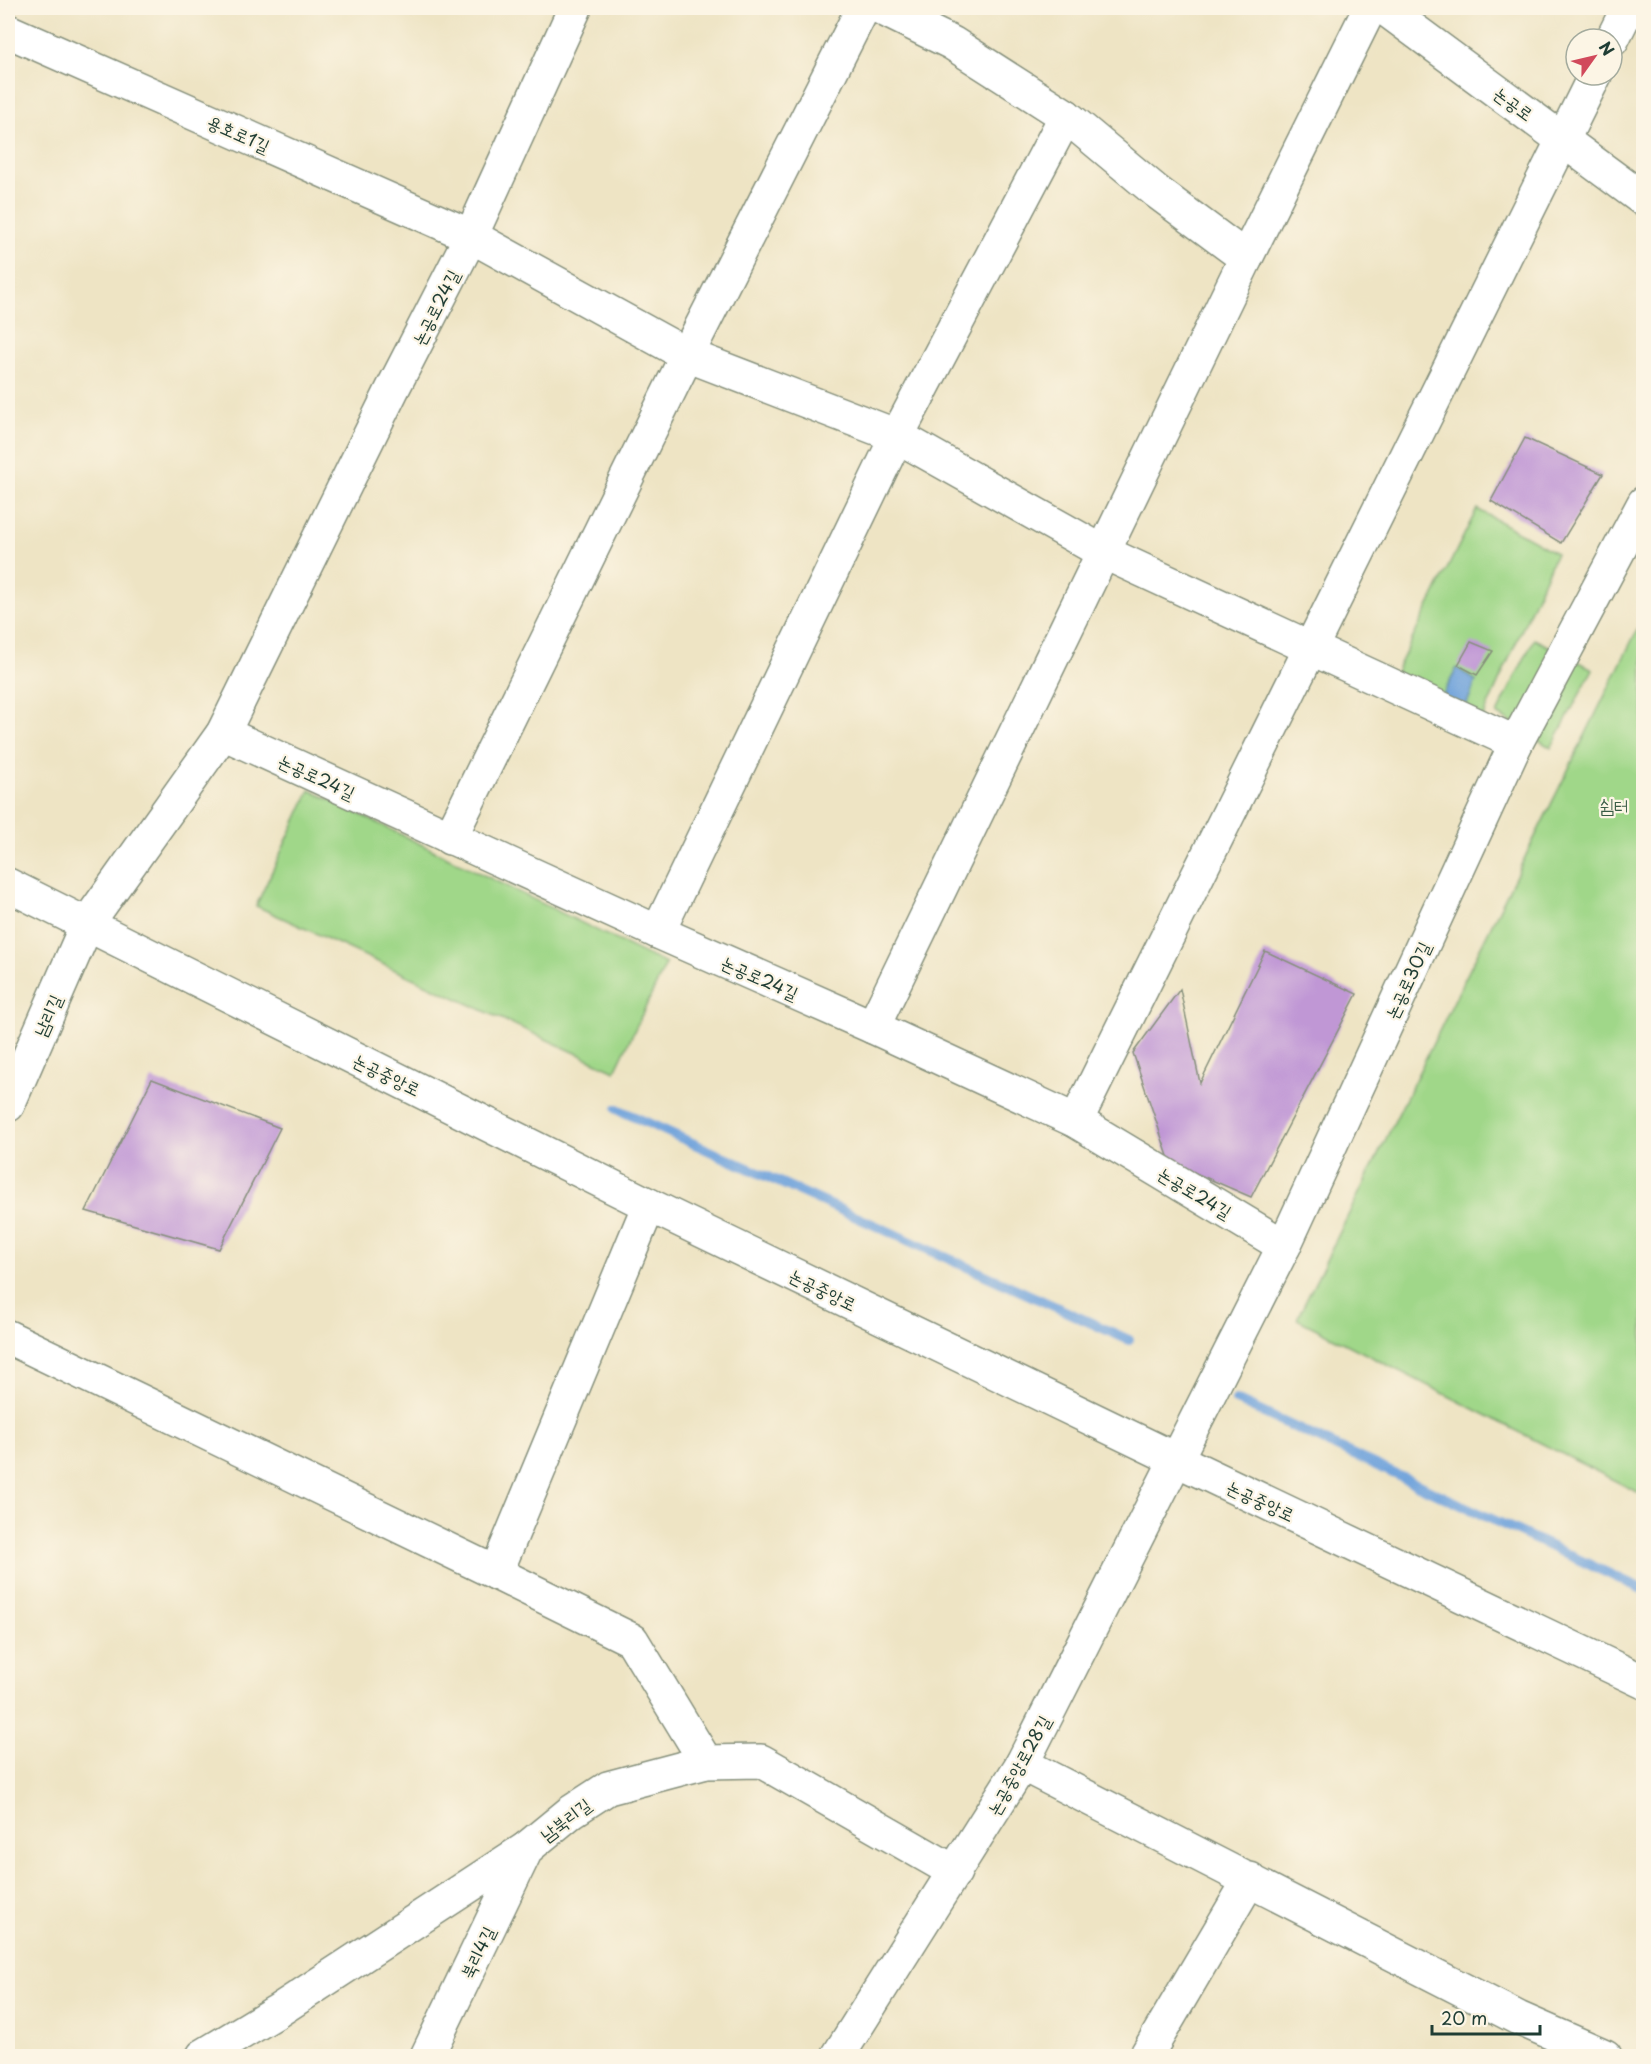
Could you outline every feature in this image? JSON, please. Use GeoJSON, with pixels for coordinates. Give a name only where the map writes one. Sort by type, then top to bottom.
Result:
{"type":"FeatureCollection","features":[{"type":"Feature","properties":{"kind":"street","name":"논공로24길"},"geometry":{"type":"LineString","coordinates":[[87,924],[223,732],[471,236],[575,8]]}},
{"type":"Feature","properties":{"kind":"street"},"geometry":{"type":"LineString","coordinates":[[450,838],[687,355],[863,8]]}},
{"type":"Feature","properties":{"kind":"street"},"geometry":{"type":"LineString","coordinates":[[881,8],[952,43],[1066,116],[1157,192],[1246,258]]}},
{"type":"Feature","properties":{"kind":"street"},"geometry":{"type":"LineString","coordinates":[[873,1027],[1246,258],[1370,8]]}},
{"type":"Feature","properties":{"kind":"street","name":"논공로"},"geometry":{"type":"LineString","coordinates":[[1384,8],[1644,200]]}},
{"type":"Feature","properties":{"kind":"street"},"geometry":{"type":"LineString","coordinates":[[1618,27],[1628,8]]}},
{"type":"Feature","properties":{"kind":"street","name":"용호로1길"},"geometry":{"type":"LineString","coordinates":[[8,31],[471,236],[687,355],[897,436],[1103,552],[1516,743]]}},
{"type":"Feature","properties":{"kind":"street"},"geometry":{"type":"LineString","coordinates":[[1077,1121],[1589,87]]}},
{"type":"Feature","properties":{"kind":"street"},"geometry":{"type":"LineString","coordinates":[[658,932],[897,436],[1066,116]]}},
{"type":"Feature","properties":{"kind":"street","name":"논공로30길"},"geometry":{"type":"LineString","coordinates":[[1175,1459],[1284,1246],[1516,743],[1644,503]]}},
{"type":"Feature","properties":{"kind":"street","name":"논공로24길"},"geometry":{"type":"LineString","coordinates":[[223,732],[450,838],[1077,1121],[1284,1246]]}},
{"type":"Feature","properties":{"kind":"street","name":"논공중앙로"},"geometry":{"type":"LineString","coordinates":[[8,885],[649,1204],[1175,1459],[1644,1682]]}},
{"type":"Feature","properties":{"kind":"street","name":"남리길"},"geometry":{"type":"LineString","coordinates":[[8,1105],[87,924]]}},
{"type":"Feature","properties":{"kind":"street"},"geometry":{"type":"LineString","coordinates":[[496,1573],[649,1204]]}},
{"type":"Feature","properties":{"kind":"street"},"geometry":{"type":"LineString","coordinates":[[8,1337],[633,1640],[706,1762]]}},
{"type":"Feature","properties":{"kind":"street","name":"논공중앙로28길"},"geometry":{"type":"LineString","coordinates":[[838,2056],[1022,1764],[1175,1459]]}},
{"type":"Feature","properties":{"kind":"street","name":"남북리길"},"geometry":{"type":"LineString","coordinates":[[203,2056],[276,2012],[527,1848],[571,1812],[608,1788],[706,1762],[761,1761],[955,1872]]}},
{"type":"Feature","properties":{"kind":"street"},"geometry":{"type":"LineString","coordinates":[[1022,1764],[1518,2018],[1605,2056]]}},
{"type":"Feature","properties":{"kind":"street","name":"북리4길"},"geometry":{"type":"LineString","coordinates":[[427,2056],[527,1848]]}},
{"type":"Feature","properties":{"kind":"street"},"geometry":{"type":"LineString","coordinates":[[1146,2056],[1250,1879]]}},
{"type":"Feature","properties":{"kind":"green space"},"geometry":{"type":"Polygon","coordinates":[[[1477,509],[1556,553],[1475,735],[1386,692],[1477,509]]]}},
{"type":"Feature","properties":{"kind":"green space","name":"쉼터"},"geometry":{"type":"Polygon","coordinates":[[[1643,618],[1643,1495],[1297,1319],[1643,618]]]}},
{"type":"Feature","properties":{"kind":"green space"},"geometry":{"type":"Polygon","coordinates":[[[1534,639],[1593,669],[1551,748],[1497,714],[1534,639]]]}},
{"type":"Feature","properties":{"kind":"green space"},"geometry":{"type":"Polygon","coordinates":[[[310,790],[666,964],[615,1071],[256,906],[310,790]]]}},
{"type":"Feature","properties":{"kind":"water"},"geometry":{"type":"Polygon","coordinates":[[[1457,668],[1476,681],[1462,716],[1438,704],[1457,668]]]}},
{"type":"Feature","properties":{"kind":"building"},"geometry":{"type":"Polygon","coordinates":[[[1525,438],[1603,474],[1561,543],[1491,501],[1525,438]]]}},
{"type":"Feature","properties":{"kind":"building"},"geometry":{"type":"Polygon","coordinates":[[[1471,642],[1493,651],[1477,675],[1458,665],[1471,642]]]}},
{"type":"Feature","properties":{"kind":"building"},"geometry":{"type":"Polygon","coordinates":[[[1265,951],[1357,994],[1251,1197],[1170,1162],[1133,1053],[1180,989],[1200,1083],[1265,951]]]}},
{"type":"Feature","properties":{"kind":"building"},"geometry":{"type":"Polygon","coordinates":[[[152,1079],[280,1128],[219,1249],[86,1211],[152,1079]]]}},
{"type":"Feature","properties":{"kind":"waterway"},"geometry":{"type":"LineString","coordinates":[[617,1109],[1129,1340]]}},
{"type":"Feature","properties":{"kind":"waterway"},"geometry":{"type":"LineString","coordinates":[[1236,1400],[1644,1590]]}}]}
